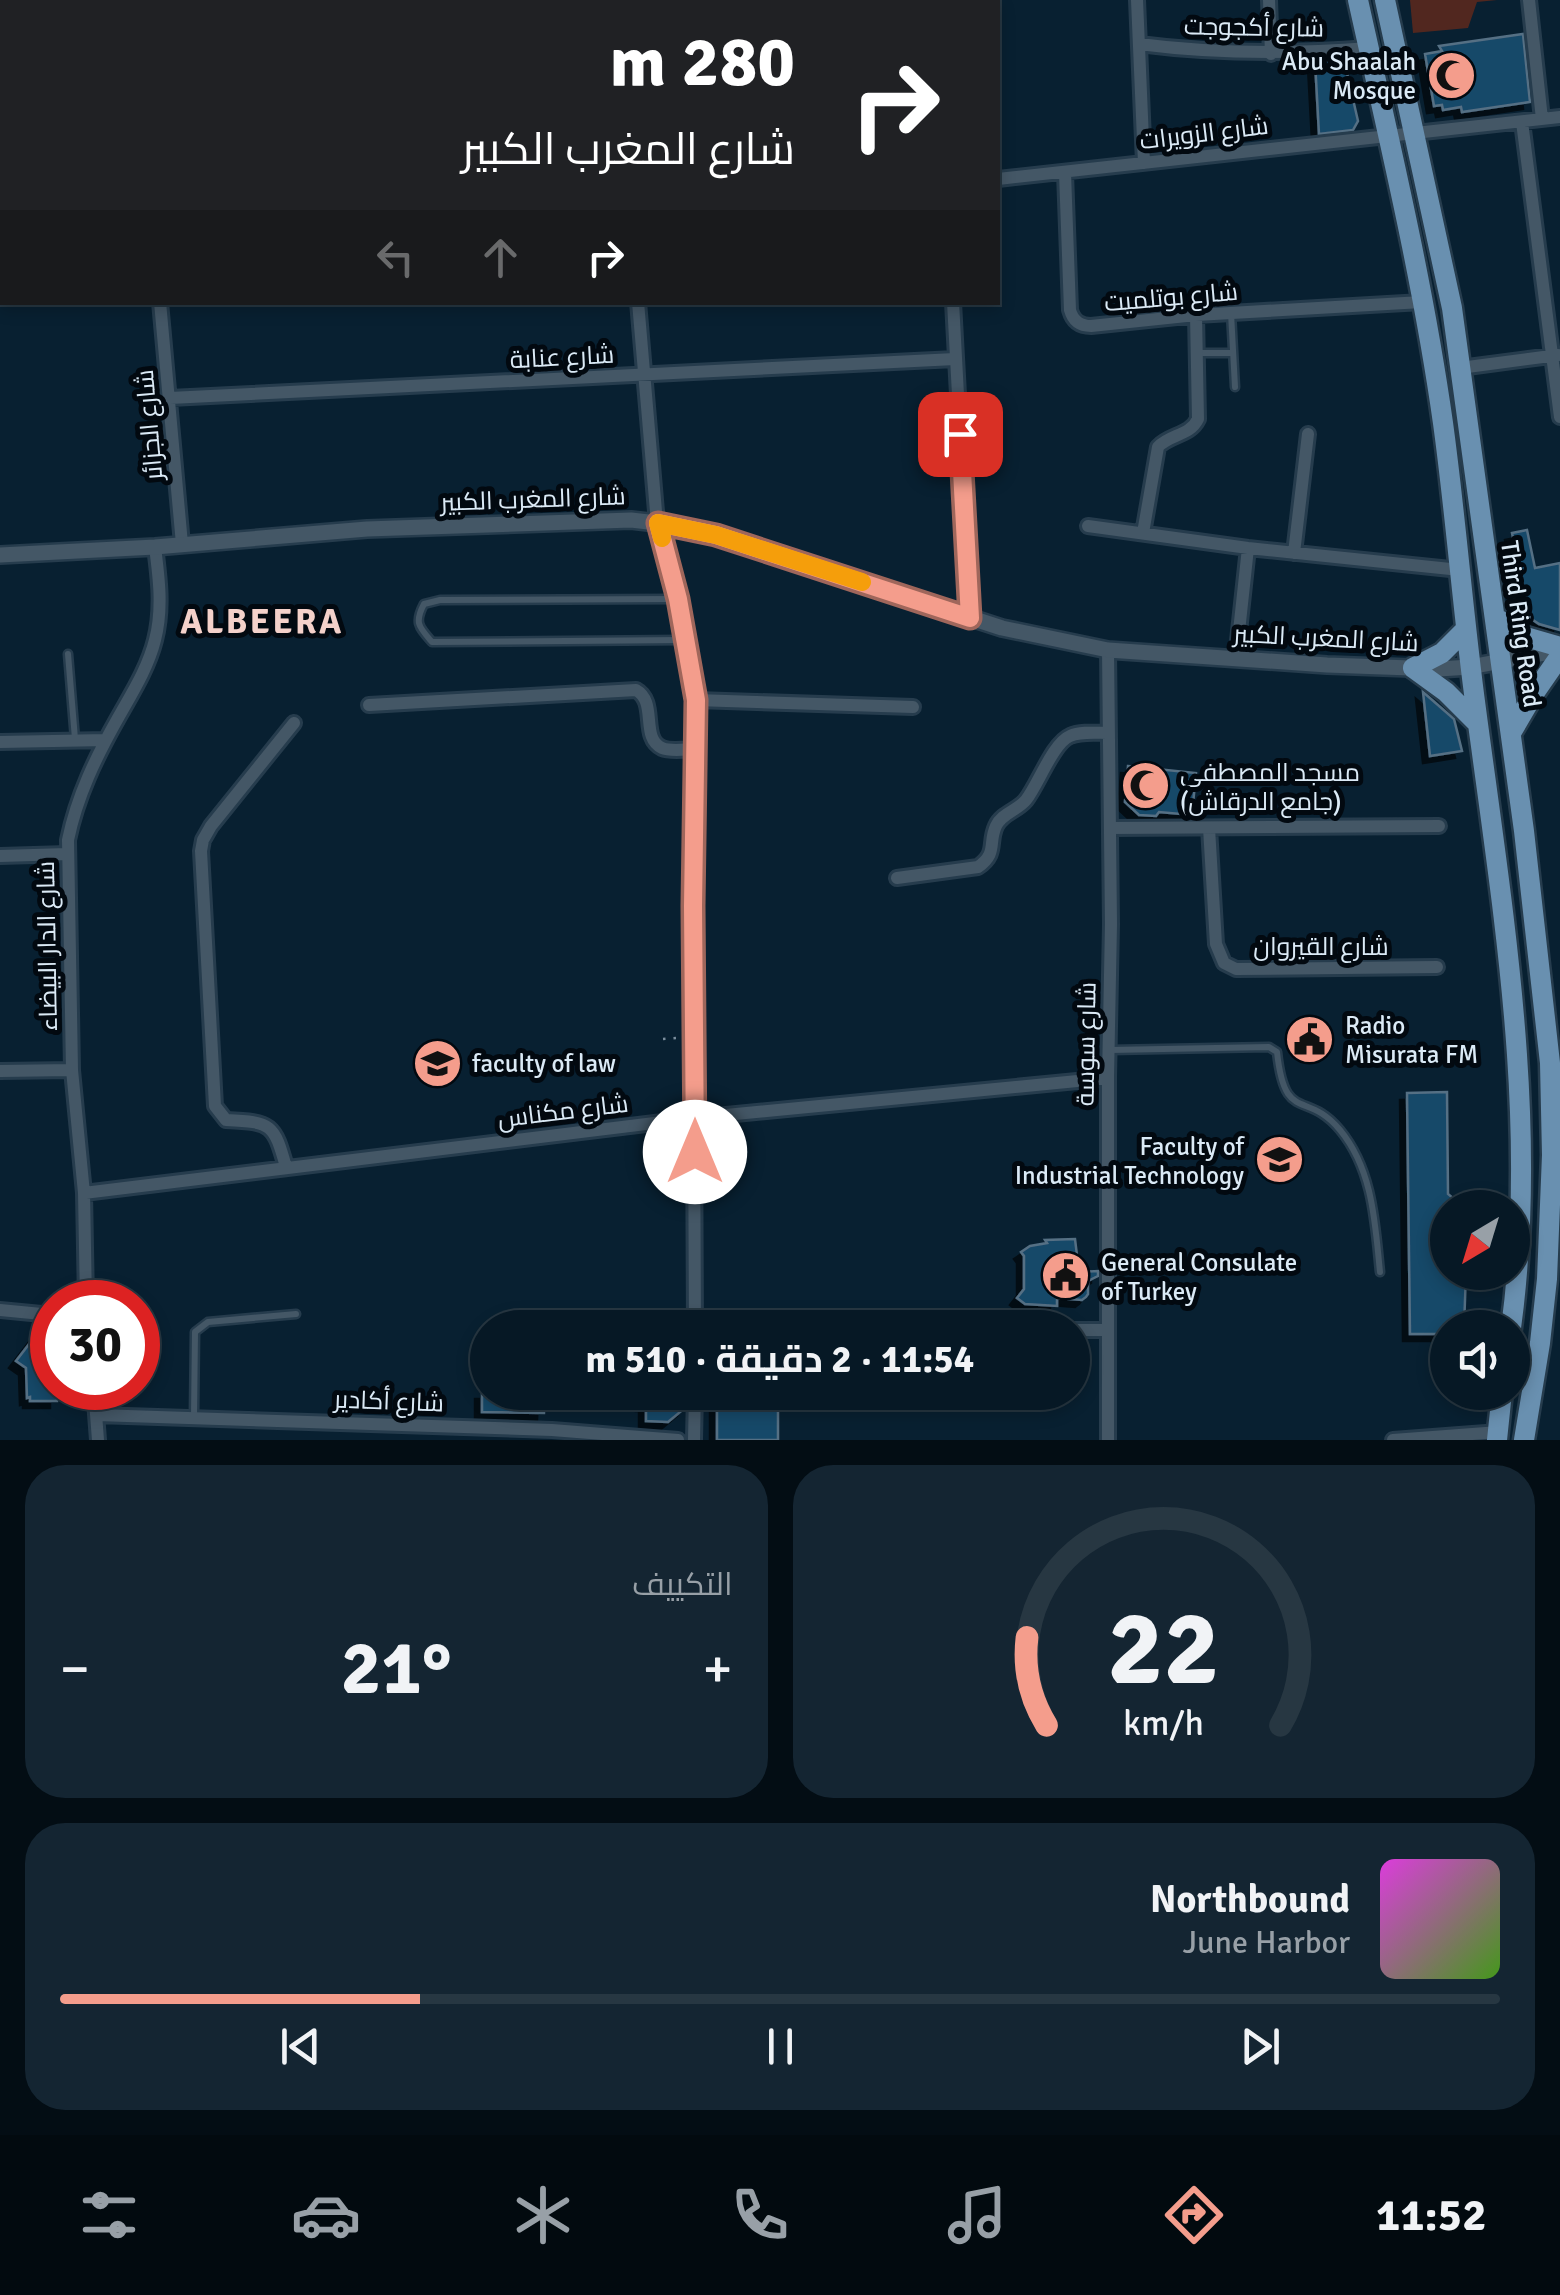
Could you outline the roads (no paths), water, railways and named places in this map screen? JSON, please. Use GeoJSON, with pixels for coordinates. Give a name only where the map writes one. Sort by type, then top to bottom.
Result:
{"type":"FeatureCollection","features":[{"type":"Feature","properties":{"kind":"main road"},"geometry":{"type":"LineString","coordinates":[[1358,0],[1422,302],[1443,422],[1511,980],[1520,1106],[1518,1246],[1513,1310]]}},
{"type":"Feature","properties":{"kind":"main road","name":"Third Ring Road"},"geometry":{"type":"LineString","coordinates":[[1386,0],[1452,308],[1511,733],[1550,979],[1556,1156],[1545,1295],[1524,1440]]}},
{"type":"Feature","properties":{"kind":"main road"},"geometry":{"type":"LineString","coordinates":[[1496,618],[1526,637],[1560,651],[1511,733]]}},
{"type":"Feature","properties":{"kind":"main road"},"geometry":{"type":"LineString","coordinates":[[1413,668],[1432,660],[1466,629]]}},
{"type":"Feature","properties":{"kind":"main road"},"geometry":{"type":"LineString","coordinates":[[1413,668],[1446,692],[1478,724]]}},
{"type":"Feature","properties":{"kind":"main road"},"geometry":{"type":"LineString","coordinates":[[1498,1436],[1500,1410]]}},
{"type":"Feature","properties":{"kind":"street"},"geometry":{"type":"LineString","coordinates":[[1137,0],[1144,163]]}},
{"type":"Feature","properties":{"kind":"street"},"geometry":{"type":"LineString","coordinates":[[1269,0],[1271,54]]}},
{"type":"Feature","properties":{"kind":"street"},"geometry":{"type":"LineString","coordinates":[[1530,0],[1542,119]]}},
{"type":"Feature","properties":{"kind":"street","name":"شارع أكجوجت"},"geometry":{"type":"LineString","coordinates":[[1139,44],[1271,54],[1369,48]]}},
{"type":"Feature","properties":{"kind":"street","name":"شارع الزويرات"},"geometry":{"type":"LineString","coordinates":[[1000,179],[1560,117]]}},
{"type":"Feature","properties":{"kind":"street"},"geometry":{"type":"LineString","coordinates":[[1522,122],[1554,320],[1560,417]]}},
{"type":"Feature","properties":{"kind":"street","name":"شارع بوتلميت"},"geometry":{"type":"LineString","coordinates":[[1064,173],[1068,296],[1076,322],[1091,326],[1196,315],[1422,302]]}},
{"type":"Feature","properties":{"kind":"street","name":"شارع الجزائر"},"geometry":{"type":"LineString","coordinates":[[160,305],[182,544]]}},
{"type":"Feature","properties":{"kind":"street"},"geometry":{"type":"LineString","coordinates":[[638,305],[658,523],[678,599],[696,700],[695,1310]]}},
{"type":"Feature","properties":{"kind":"street"},"geometry":{"type":"LineString","coordinates":[[953,305],[970,618]]}},
{"type":"Feature","properties":{"kind":"street"},"geometry":{"type":"LineString","coordinates":[[1143,534],[1158,447],[1166,439],[1190,430],[1198,419],[1196,315]]}},
{"type":"Feature","properties":{"kind":"street"},"geometry":{"type":"LineString","coordinates":[[1460,368],[1557,355]]}},
{"type":"Feature","properties":{"kind":"street","name":"شارع عنابة"},"geometry":{"type":"LineString","coordinates":[[170,398],[955,359]]}},
{"type":"Feature","properties":{"kind":"street"},"geometry":{"type":"LineString","coordinates":[[1294,553],[1308,434]]}},
{"type":"Feature","properties":{"kind":"street","name":"شارع المغرب الكبير"},"geometry":{"type":"LineString","coordinates":[[0,555],[156,547],[367,529],[607,521],[658,523],[716,535],[1002,628],[1108,650],[1413,668],[1470,667],[1560,651]]}},
{"type":"Feature","properties":{"kind":"street"},"geometry":{"type":"LineString","coordinates":[[1088,526],[1248,548],[1460,570]]}},
{"type":"Feature","properties":{"kind":"street","name":"شارع الدار البيضاء"},"geometry":{"type":"LineString","coordinates":[[86,1280],[84,1193],[72,1070],[67,854],[72,820],[88,774],[149,660],[155,640],[160,615],[156,547]]}},
{"type":"Feature","properties":{"kind":"street"},"geometry":{"type":"LineString","coordinates":[[1236,659],[1248,548]]}},
{"type":"Feature","properties":{"kind":"street","name":"شارع سوسة"},"geometry":{"type":"LineString","coordinates":[[1108,650],[1108,1440]]}},
{"type":"Feature","properties":{"kind":"street"},"geometry":{"type":"LineString","coordinates":[[369,705],[636,690],[646,699],[652,738],[658,746],[665,750],[696,749]]}},
{"type":"Feature","properties":{"kind":"street"},"geometry":{"type":"LineString","coordinates":[[696,700],[913,707]]}},
{"type":"Feature","properties":{"kind":"street"},"geometry":{"type":"LineString","coordinates":[[286,1168],[277,1136],[270,1128],[256,1121],[226,1120],[214,1106],[201,852],[211,826],[294,723]]}},
{"type":"Feature","properties":{"kind":"street"},"geometry":{"type":"LineString","coordinates":[[897,878],[978,866],[987,860],[1000,820],[1028,797],[1061,742],[1073,734],[1109,733]]}},
{"type":"Feature","properties":{"kind":"street"},"geometry":{"type":"LineString","coordinates":[[0,742],[106,740]]}},
{"type":"Feature","properties":{"kind":"street"},"geometry":{"type":"LineString","coordinates":[[1110,828],[1439,826]]}},
{"type":"Feature","properties":{"kind":"street","name":"شارع القيروان"},"geometry":{"type":"LineString","coordinates":[[1209,828],[1216,944],[1224,963],[1236,969],[1437,967]]}},
{"type":"Feature","properties":{"kind":"street"},"geometry":{"type":"LineString","coordinates":[[0,856],[67,854]]}},
{"type":"Feature","properties":{"kind":"street"},"geometry":{"type":"LineString","coordinates":[[0,1072],[72,1070]]}},
{"type":"Feature","properties":{"kind":"street","name":"شارع مكناس"},"geometry":{"type":"LineString","coordinates":[[84,1193],[695,1118],[1108,1078]]}},
{"type":"Feature","properties":{"kind":"street"},"geometry":{"type":"LineString","coordinates":[[0,1310],[30,1313]]}},
{"type":"Feature","properties":{"kind":"street"},"geometry":{"type":"LineString","coordinates":[[1090,1330],[1107,1330]]}},
{"type":"Feature","properties":{"kind":"street"},"geometry":{"type":"LineString","coordinates":[[97,1410],[98,1440]]}},
{"type":"Feature","properties":{"kind":"street"},"geometry":{"type":"LineString","coordinates":[[694,1410],[694,1440]]}},
{"type":"Feature","properties":{"kind":"street","name":"شارع أكادير"},"geometry":{"type":"LineString","coordinates":[[97,1414],[678,1440]]}},
{"type":"Feature","properties":{"kind":"street"},"geometry":{"type":"LineString","coordinates":[[384,1424],[384,1440]]}},
{"type":"Feature","properties":{"kind":"street"},"geometry":{"type":"LineString","coordinates":[[1392,1440],[1498,1436]]}},
{"type":"Feature","properties":{"kind":"lane"},"geometry":{"type":"LineString","coordinates":[[1231,313],[1235,387]]}},
{"type":"Feature","properties":{"kind":"lane"},"geometry":{"type":"LineString","coordinates":[[1198,353],[1234,352]]}},
{"type":"Feature","properties":{"kind":"lane"},"geometry":{"type":"LineString","coordinates":[[678,599],[440,600],[424,604],[418,616],[420,628],[432,642],[686,640]]}},
{"type":"Feature","properties":{"kind":"lane"},"geometry":{"type":"LineString","coordinates":[[68,654],[75,740]]}},
{"type":"Feature","properties":{"kind":"lane"},"geometry":{"type":"LineString","coordinates":[[1108,1050],[1270,1047],[1277,1052],[1280,1080],[1287,1096],[1298,1105],[1323,1113],[1342,1133],[1359,1163],[1372,1197],[1380,1272]]}},
{"type":"Feature","properties":{"kind":"lane"},"geometry":{"type":"LineString","coordinates":[[194,1418],[198,1327],[208,1322],[296,1314]]}},
{"type":"Feature","properties":{"kind":"place","name":"Abu Shaalah Mosque"},"geometry":{"type":"Point","coordinates":[1451,75]}},
{"type":"Feature","properties":{"kind":"place","name":"مسجد المصطفى (جامع الدرقاش)"},"geometry":{"type":"Point","coordinates":[1145,786]}},
{"type":"Feature","properties":{"kind":"place","name":"Radio Misurata FM"},"geometry":{"type":"Point","coordinates":[1310,1039]}},
{"type":"Feature","properties":{"kind":"place","name":"faculty of law"},"geometry":{"type":"Point","coordinates":[437,1063]}},
{"type":"Feature","properties":{"kind":"place","name":"Faculty of Industrial Technology"},"geometry":{"type":"Point","coordinates":[1279,1160]}},
{"type":"Feature","properties":{"kind":"place","name":"General Consulate of Turkey"},"geometry":{"type":"Point","coordinates":[1066,1276]}},
{"type":"Feature","properties":{"kind":"district","name":"ALBEERA"},"geometry":{"type":"Point","coordinates":[262,621]}}]}
